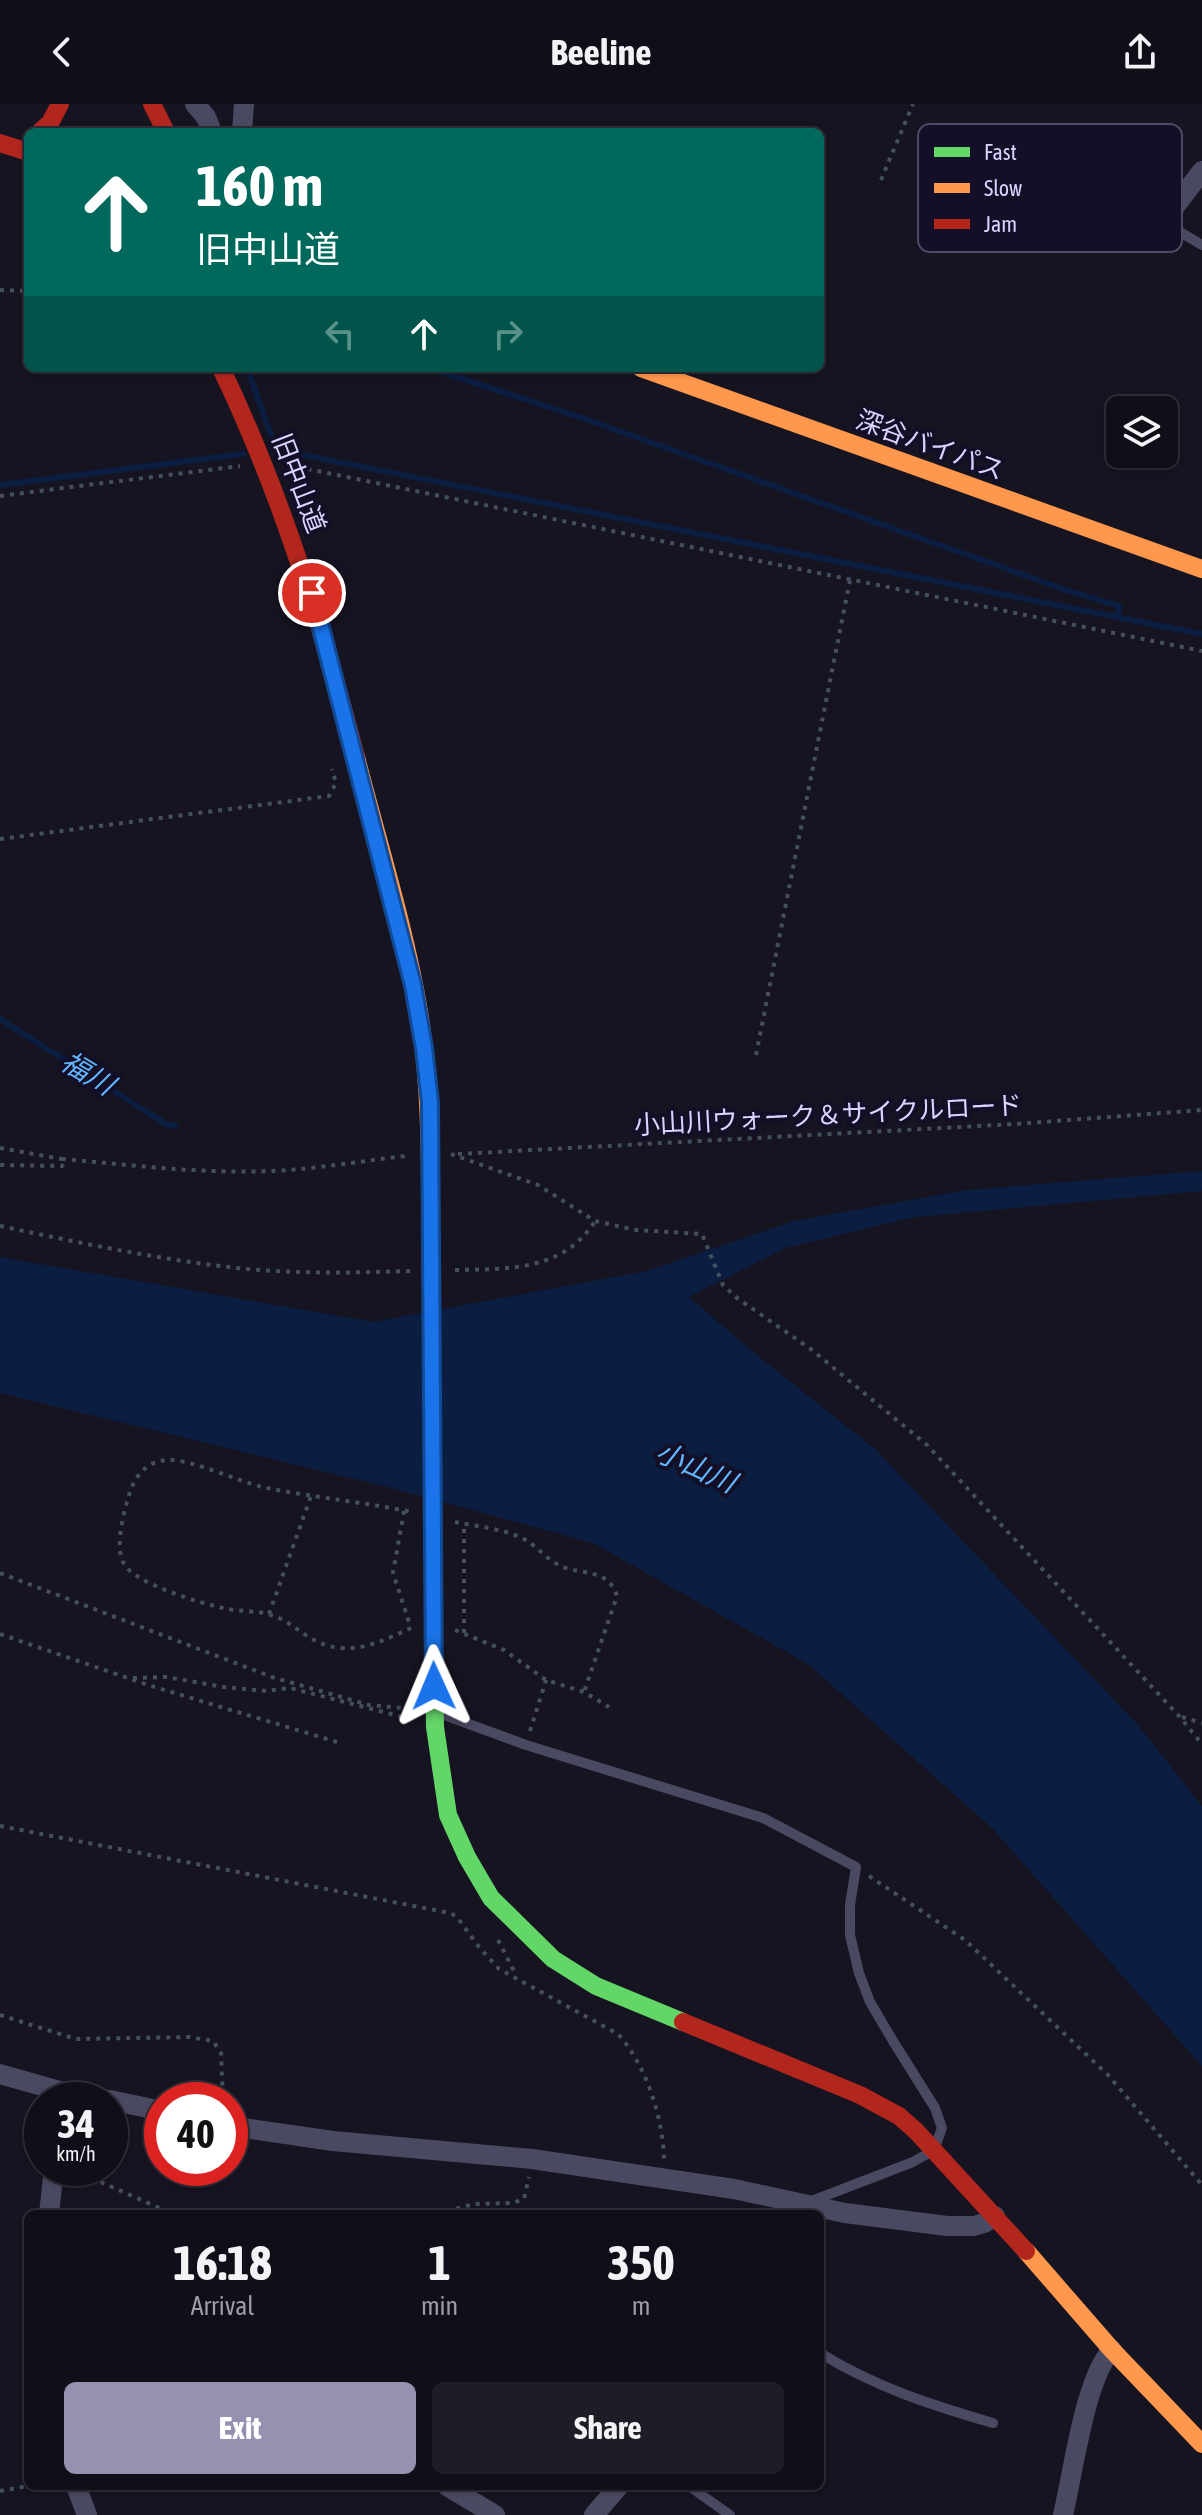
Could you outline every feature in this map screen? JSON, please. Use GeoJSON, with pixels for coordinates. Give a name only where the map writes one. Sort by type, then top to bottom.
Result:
{"type":"FeatureCollection","features":[{"type":"Feature","properties":{"kind":"main road"},"geometry":{"type":"LineString","coordinates":[[44,128],[60,104]]}},
{"type":"Feature","properties":{"kind":"main road"},"geometry":{"type":"LineString","coordinates":[[152,104],[164,128]]}},
{"type":"Feature","properties":{"kind":"main road","name":"旧中山道"},"geometry":{"type":"LineString","coordinates":[[223,372],[267,464],[308,579],[413,985],[424,1048],[430,1103],[435,1719],[448,1815],[467,1857],[492,1899],[553,1959],[584,1979],[621,1998],[860,2095],[899,2116],[995,2216],[1112,2350],[1202,2444]]}},
{"type":"Feature","properties":{"kind":"main road","name":"深谷バイパス"},"geometry":{"type":"LineString","coordinates":[[652,372],[1202,569]]}},
{"type":"Feature","properties":{"kind":"street"},"geometry":{"type":"LineString","coordinates":[[195,104],[210,128]]}},
{"type":"Feature","properties":{"kind":"street"},"geometry":{"type":"LineString","coordinates":[[242,128],[244,104]]}},
{"type":"Feature","properties":{"kind":"street"},"geometry":{"type":"LineString","coordinates":[[1182,197],[1202,171]]}},
{"type":"Feature","properties":{"kind":"street"},"geometry":{"type":"LineString","coordinates":[[0,2074],[24,2082]]}},
{"type":"Feature","properties":{"kind":"street"},"geometry":{"type":"LineString","coordinates":[[248,2129],[333,2141],[532,2159],[734,2189],[796,2209]]}},
{"type":"Feature","properties":{"kind":"street"},"geometry":{"type":"LineString","coordinates":[[49,2210],[52,2186]]}},
{"type":"Feature","properties":{"kind":"street"},"geometry":{"type":"LineString","coordinates":[[824,2212],[947,2226],[974,2226],[995,2216]]}},
{"type":"Feature","properties":{"kind":"street"},"geometry":{"type":"LineString","coordinates":[[1063,2515],[1093,2380],[1103,2359],[1112,2350]]}},
{"type":"Feature","properties":{"kind":"street"},"geometry":{"type":"LineString","coordinates":[[78,2490],[87,2515]]}},
{"type":"Feature","properties":{"kind":"street"},"geometry":{"type":"LineString","coordinates":[[454,2490],[495,2515]]}},
{"type":"Feature","properties":{"kind":"street"},"geometry":{"type":"LineString","coordinates":[[594,2515],[616,2490]]}},
{"type":"Feature","properties":{"kind":"lane"},"geometry":{"type":"LineString","coordinates":[[1182,233],[1202,245]]}},
{"type":"Feature","properties":{"kind":"lane"},"geometry":{"type":"LineString","coordinates":[[435,1719],[763,1818],[856,1867],[850,1905],[850,1935],[859,1973],[878,2015],[935,2108],[942,2128],[934,2150],[913,2162],[796,2209]]}},
{"type":"Feature","properties":{"kind":"lane"},"geometry":{"type":"LineString","coordinates":[[824,2355],[851,2372],[920,2402],[993,2423]]}},
{"type":"Feature","properties":{"kind":"lane"},"geometry":{"type":"LineString","coordinates":[[695,2490],[730,2515]]}},
{"type":"Feature","properties":{"kind":"path"},"geometry":{"type":"LineString","coordinates":[[881,180],[913,104]]}},
{"type":"Feature","properties":{"kind":"path"},"geometry":{"type":"LineString","coordinates":[[0,290],[24,291]]}},
{"type":"Feature","properties":{"kind":"path"},"geometry":{"type":"LineString","coordinates":[[0,496],[267,464],[299,466],[1202,651]]}},
{"type":"Feature","properties":{"kind":"path"},"geometry":{"type":"LineString","coordinates":[[756,1055],[850,580]]}},
{"type":"Feature","properties":{"kind":"path"},"geometry":{"type":"LineString","coordinates":[[0,839],[329,796],[336,783],[332,768]]}},
{"type":"Feature","properties":{"kind":"path","name":"小山川ウォーク＆サイクルロード"},"geometry":{"type":"LineString","coordinates":[[595,1221],[538,1185],[456,1154],[1016,1124],[1202,1110]]}},
{"type":"Feature","properties":{"kind":"path"},"geometry":{"type":"LineString","coordinates":[[0,1148],[62,1159],[247,1171],[408,1156]]}},
{"type":"Feature","properties":{"kind":"path"},"geometry":{"type":"LineString","coordinates":[[0,1165],[62,1166],[65,1163],[62,1159]]}},
{"type":"Feature","properties":{"kind":"path"},"geometry":{"type":"LineString","coordinates":[[450,1271],[524,1268],[544,1262],[566,1252],[580,1241],[595,1221],[636,1230],[702,1234],[723,1285],[862,1390],[927,1445],[1202,1744]]}},
{"type":"Feature","properties":{"kind":"path"},"geometry":{"type":"LineString","coordinates":[[0,1226],[123,1253],[229,1267],[358,1273],[419,1271]]}},
{"type":"Feature","properties":{"kind":"path"},"geometry":{"type":"LineString","coordinates":[[419,1514],[258,1486],[170,1460],[147,1465],[135,1479],[120,1552],[125,1565],[136,1576],[170,1591],[220,1607],[269,1614],[310,1640],[341,1648],[371,1645],[420,1626]]}},
{"type":"Feature","properties":{"kind":"path"},"geometry":{"type":"LineString","coordinates":[[269,1614],[311,1496]]}},
{"type":"Feature","properties":{"kind":"path"},"geometry":{"type":"LineString","coordinates":[[404,1511],[393,1573],[412,1628]]}},
{"type":"Feature","properties":{"kind":"path"},"geometry":{"type":"LineString","coordinates":[[449,1520],[527,1540],[560,1566],[595,1573],[615,1589],[617,1596],[584,1692]]}},
{"type":"Feature","properties":{"kind":"path"},"geometry":{"type":"LineString","coordinates":[[464,1524],[464,1633]]}},
{"type":"Feature","properties":{"kind":"path"},"geometry":{"type":"LineString","coordinates":[[0,1573],[283,1681],[369,1705],[435,1719]]}},
{"type":"Feature","properties":{"kind":"path"},"geometry":{"type":"LineString","coordinates":[[450,1628],[504,1650],[546,1680],[584,1692],[609,1707]]}},
{"type":"Feature","properties":{"kind":"path"},"geometry":{"type":"LineString","coordinates":[[0,1634],[337,1742]]}},
{"type":"Feature","properties":{"kind":"path"},"geometry":{"type":"LineString","coordinates":[[131,1678],[166,1677],[266,1691],[290,1688],[435,1719]]}},
{"type":"Feature","properties":{"kind":"path"},"geometry":{"type":"LineString","coordinates":[[527,1739],[546,1680]]}},
{"type":"Feature","properties":{"kind":"path"},"geometry":{"type":"LineString","coordinates":[[1179,1716],[1202,1723]]}},
{"type":"Feature","properties":{"kind":"path"},"geometry":{"type":"LineString","coordinates":[[0,1826],[450,1913],[457,1917],[499,1969],[618,2034],[630,2047],[661,2128],[663,2179]]}},
{"type":"Feature","properties":{"kind":"path"},"geometry":{"type":"LineString","coordinates":[[856,1867],[965,1940],[1108,2075],[1202,2185]]}},
{"type":"Feature","properties":{"kind":"path"},"geometry":{"type":"LineString","coordinates":[[0,2015],[76,2039],[189,2037],[213,2041],[221,2053],[222,2082]]}},
{"type":"Feature","properties":{"kind":"path"},"geometry":{"type":"LineString","coordinates":[[452,2210],[474,2204],[512,2203],[524,2199],[532,2159]]}},
{"type":"Feature","properties":{"kind":"path"},"geometry":{"type":"LineString","coordinates":[[110,2186],[164,2210]]}},
{"type":"Feature","properties":{"kind":"path"},"geometry":{"type":"LineString","coordinates":[[0,2491],[24,2487]]}},
{"type":"Feature","properties":{"kind":"water","name":"小山川"},"geometry":{"type":"Polygon","coordinates":[[[1202,1171],[1202,1191],[915,1217],[785,1248],[689,1297],[874,1448],[1139,1726],[1202,1806],[1202,2066],[992,1828],[808,1664],[593,1543],[384,1486],[0,1393],[0,1257],[373,1322],[647,1271],[794,1221],[967,1190],[1202,1171]]]}},
{"type":"Feature","properties":{"kind":"waterway"},"geometry":{"type":"LineString","coordinates":[[248,372],[276,449]]}},
{"type":"Feature","properties":{"kind":"waterway"},"geometry":{"type":"LineString","coordinates":[[441,372],[588,420],[1066,590],[1119,606],[1118,617]]}},
{"type":"Feature","properties":{"kind":"waterway"},"geometry":{"type":"LineString","coordinates":[[273,449],[1202,634]]}},
{"type":"Feature","properties":{"kind":"waterway"},"geometry":{"type":"LineString","coordinates":[[0,485],[243,454]]}},
{"type":"Feature","properties":{"kind":"waterway","name":"福川"},"geometry":{"type":"LineString","coordinates":[[0,1019],[166,1124],[175,1126]]}},
{"type":"Feature","properties":{"kind":"traffic: fast"},"geometry":{"type":"LineString","coordinates":[[434,1660],[435,1727],[448,1815],[467,1857],[491,1898],[553,1959],[596,1986],[683,2022]]}},
{"type":"Feature","properties":{"kind":"traffic: slow"},"geometry":{"type":"LineString","coordinates":[[652,372],[1202,569]]}},
{"type":"Feature","properties":{"kind":"traffic: slow"},"geometry":{"type":"LineString","coordinates":[[356,757],[399,919],[420,1018],[428,1100],[430,1183]]}},
{"type":"Feature","properties":{"kind":"traffic: slow"},"geometry":{"type":"LineString","coordinates":[[1026,2251],[1112,2350],[1202,2444]]}},
{"type":"Feature","properties":{"kind":"traffic: jam"},"geometry":{"type":"LineString","coordinates":[[44,128],[60,104]]}},
{"type":"Feature","properties":{"kind":"traffic: jam"},"geometry":{"type":"LineString","coordinates":[[152,104],[164,128]]}},
{"type":"Feature","properties":{"kind":"traffic: jam"},"geometry":{"type":"LineString","coordinates":[[0,143],[24,151]]}},
{"type":"Feature","properties":{"kind":"traffic: jam"},"geometry":{"type":"LineString","coordinates":[[223,372],[243,415],[298,559],[356,757]]}},
{"type":"Feature","properties":{"kind":"traffic: jam"},"geometry":{"type":"LineString","coordinates":[[430,1183],[434,1660]]}},
{"type":"Feature","properties":{"kind":"traffic: jam"},"geometry":{"type":"LineString","coordinates":[[683,2022],[860,2095],[899,2116],[1026,2251]]}},
{"type":"Feature","properties":{"kind":"route"},"geometry":{"type":"LineString","coordinates":[[312,593],[413,985],[424,1048],[430,1103],[434,1686]]}}]}
